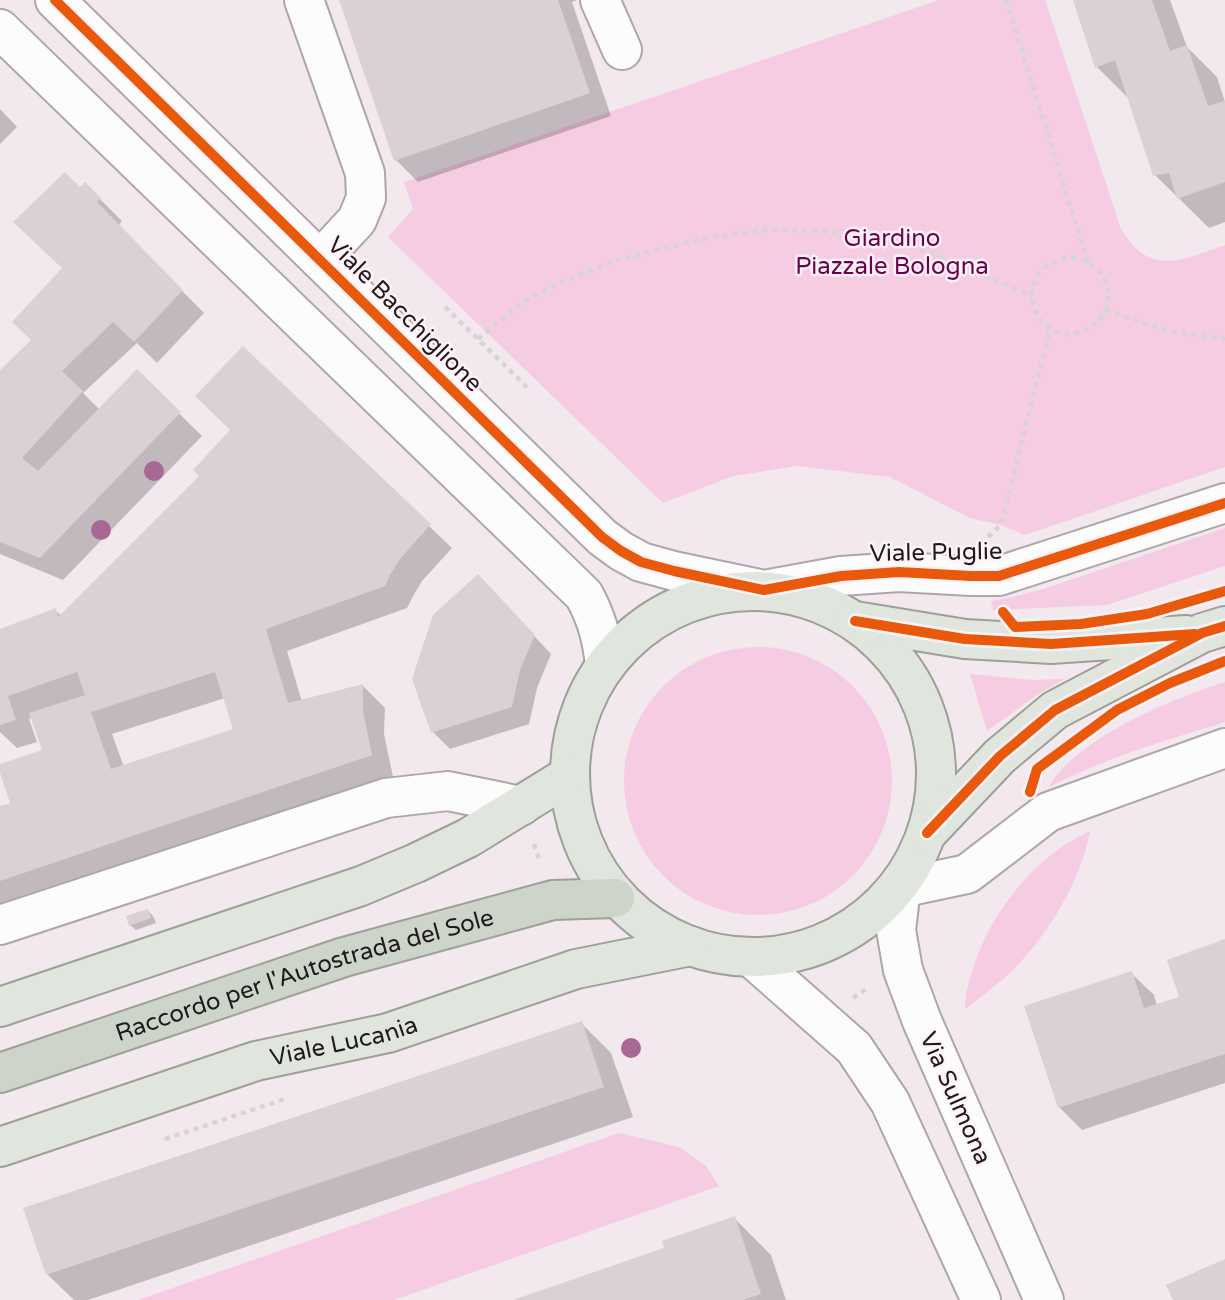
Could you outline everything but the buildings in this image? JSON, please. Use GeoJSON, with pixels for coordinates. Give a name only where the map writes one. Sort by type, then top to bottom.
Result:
{"type":"FeatureCollection","features":[{"type":"Feature","properties":{"kind":"highway","name":"Raccordo per l'Autostrada del Sole"},"geometry":{"type":"LineString","coordinates":[[0,1073],[344,957],[553,900],[615,898]]}},
{"type":"Feature","properties":{"kind":"main road"},"geometry":{"type":"LineString","coordinates":[[855,621],[891,653],[918,693],[933,738],[936,787],[927,834],[901,888],[878,913],[852,929],[820,945],[787,955],[752,958],[706,951],[664,934],[615,898],[578,825],[570,775],[573,736],[586,699],[606,665],[627,639],[653,619],[683,603],[716,593],[764,590],[811,601],[855,621],[965,639],[1051,644],[1214,630]]}},
{"type":"Feature","properties":{"kind":"main road"},"geometry":{"type":"LineString","coordinates":[[927,834],[1000,756],[1055,710],[1214,630]]}},
{"type":"Feature","properties":{"kind":"main road"},"geometry":{"type":"LineString","coordinates":[[0,1007],[361,886],[468,838],[570,775]]}},
{"type":"Feature","properties":{"kind":"main road","name":"Viale Lucania"},"geometry":{"type":"LineString","coordinates":[[0,1147],[256,1060],[388,1033],[576,969],[691,946]]}},
{"type":"Feature","properties":{"kind":"street","name":"Viale Bacchiglione"},"geometry":{"type":"LineString","coordinates":[[55,0],[602,537],[640,562],[764,590]]}},
{"type":"Feature","properties":{"kind":"street","name":"Viale Bacchiglione"},"geometry":{"type":"LineString","coordinates":[[304,0],[365,173],[366,198],[357,220],[320,260]]}},
{"type":"Feature","properties":{"kind":"street"},"geometry":{"type":"LineString","coordinates":[[600,0],[622,50]]}},
{"type":"Feature","properties":{"kind":"street"},"geometry":{"type":"LineString","coordinates":[[0,29],[584,595],[601,633],[606,665]]}},
{"type":"Feature","properties":{"kind":"street","name":"Viale Puglie"},"geometry":{"type":"LineString","coordinates":[[764,590],[841,576],[899,572],[999,576],[1225,503]]}},
{"type":"Feature","properties":{"kind":"street"},"geometry":{"type":"LineString","coordinates":[[901,888],[967,873],[1048,812],[1225,748]]}},
{"type":"Feature","properties":{"kind":"street"},"geometry":{"type":"LineString","coordinates":[[0,925],[386,799],[448,791],[521,806]]}},
{"type":"Feature","properties":{"kind":"street","name":"Via Sulmona"},"geometry":{"type":"LineString","coordinates":[[901,888],[896,930],[903,970],[922,1021],[1044,1300]]}},
{"type":"Feature","properties":{"kind":"street"},"geometry":{"type":"LineString","coordinates":[[752,958],[854,1048],[890,1102],[969,1297]]}},
{"type":"Feature","properties":{"kind":"path"},"geometry":{"type":"LineString","coordinates":[[1006,0],[1088,263]]}},
{"type":"Feature","properties":{"kind":"path"},"geometry":{"type":"LineString","coordinates":[[478,339],[524,301],[566,280],[618,260],[706,238],[770,229],[855,233],[919,248],[1032,296]]}},
{"type":"Feature","properties":{"kind":"path"},"geometry":{"type":"LineString","coordinates":[[1076,258],[1099,272],[1108,297],[1098,322],[1088,330],[1076,334],[1062,334],[1040,320],[1034,309],[1032,296],[1034,283],[1041,271],[1051,263],[1076,258]]}},
{"type":"Feature","properties":{"kind":"path"},"geometry":{"type":"LineString","coordinates":[[445,307],[528,388]]}},
{"type":"Feature","properties":{"kind":"path"},"geometry":{"type":"LineString","coordinates":[[1105,310],[1169,331],[1225,339]]}},
{"type":"Feature","properties":{"kind":"path"},"geometry":{"type":"LineString","coordinates":[[983,541],[1001,525],[1051,329]]}},
{"type":"Feature","properties":{"kind":"path"},"geometry":{"type":"LineString","coordinates":[[534,843],[541,865]]}},
{"type":"Feature","properties":{"kind":"path"},"geometry":{"type":"LineString","coordinates":[[846,1004],[874,983]]}},
{"type":"Feature","properties":{"kind":"path"},"geometry":{"type":"LineString","coordinates":[[165,1139],[292,1097]]}},
{"type":"Feature","properties":{"kind":"green space","name":"Giardino Piazzale Bologna"},"geometry":{"type":"Polygon","coordinates":[[[939,0],[1045,0],[1121,229],[1127,238],[1149,257],[1171,261],[1225,245],[1225,467],[1025,535],[1001,525],[970,518],[890,477],[797,466],[733,476],[663,503],[388,237],[413,209],[404,182],[939,0]]]}},
{"type":"Feature","properties":{"kind":"green space"},"geometry":{"type":"Polygon","coordinates":[[[1225,528],[1225,566],[1107,605],[993,610],[991,601],[1043,589],[1225,528]]]}},
{"type":"Feature","properties":{"kind":"green space"},"geometry":{"type":"Polygon","coordinates":[[[745,647],[771,647],[797,652],[821,662],[853,686],[870,706],[887,742],[892,781],[887,820],[870,856],[853,876],[833,893],[797,910],[771,915],[745,915],[719,910],[695,900],[673,885],[654,866],[639,844],[629,820],[624,794],[624,768],[629,742],[639,718],[654,696],[673,677],[695,662],[719,652],[745,647]]]}},
{"type":"Feature","properties":{"kind":"green space"},"geometry":{"type":"Polygon","coordinates":[[[970,674],[1033,680],[1064,679],[987,731],[970,674]]]}},
{"type":"Feature","properties":{"kind":"green space"},"geometry":{"type":"Polygon","coordinates":[[[1225,682],[1225,722],[1112,759],[1048,788],[1061,770],[1102,737],[1153,710],[1225,682]]]}},
{"type":"Feature","properties":{"kind":"green space"},"geometry":{"type":"Polygon","coordinates":[[[1090,831],[1086,850],[1071,888],[1050,924],[1012,971],[965,1009],[967,989],[977,957],[1008,900],[1053,853],[1090,831]]]}},
{"type":"Feature","properties":{"kind":"green space"},"geometry":{"type":"Polygon","coordinates":[[[619,1133],[679,1147],[706,1166],[719,1186],[394,1300],[138,1300],[619,1133]]]}},
{"type":"Feature","properties":{"kind":"cycle path"},"geometry":{"type":"LineString","coordinates":[[55,0],[602,537],[641,562],[764,590],[841,576],[899,572],[999,576],[1225,503]]}},
{"type":"Feature","properties":{"kind":"cycle path"},"geometry":{"type":"LineString","coordinates":[[1003,612],[1015,627],[1081,624],[1147,614],[1225,591]]}},
{"type":"Feature","properties":{"kind":"cycle path"},"geometry":{"type":"LineString","coordinates":[[855,621],[965,639],[1051,644],[1195,634]]}},
{"type":"Feature","properties":{"kind":"cycle path"},"geometry":{"type":"LineString","coordinates":[[927,833],[1000,756],[1055,710],[1202,633],[1225,626]]}},
{"type":"Feature","properties":{"kind":"cycle path"},"geometry":{"type":"LineString","coordinates":[[1030,792],[1037,769],[1117,710],[1170,683],[1225,661]]}}]}
